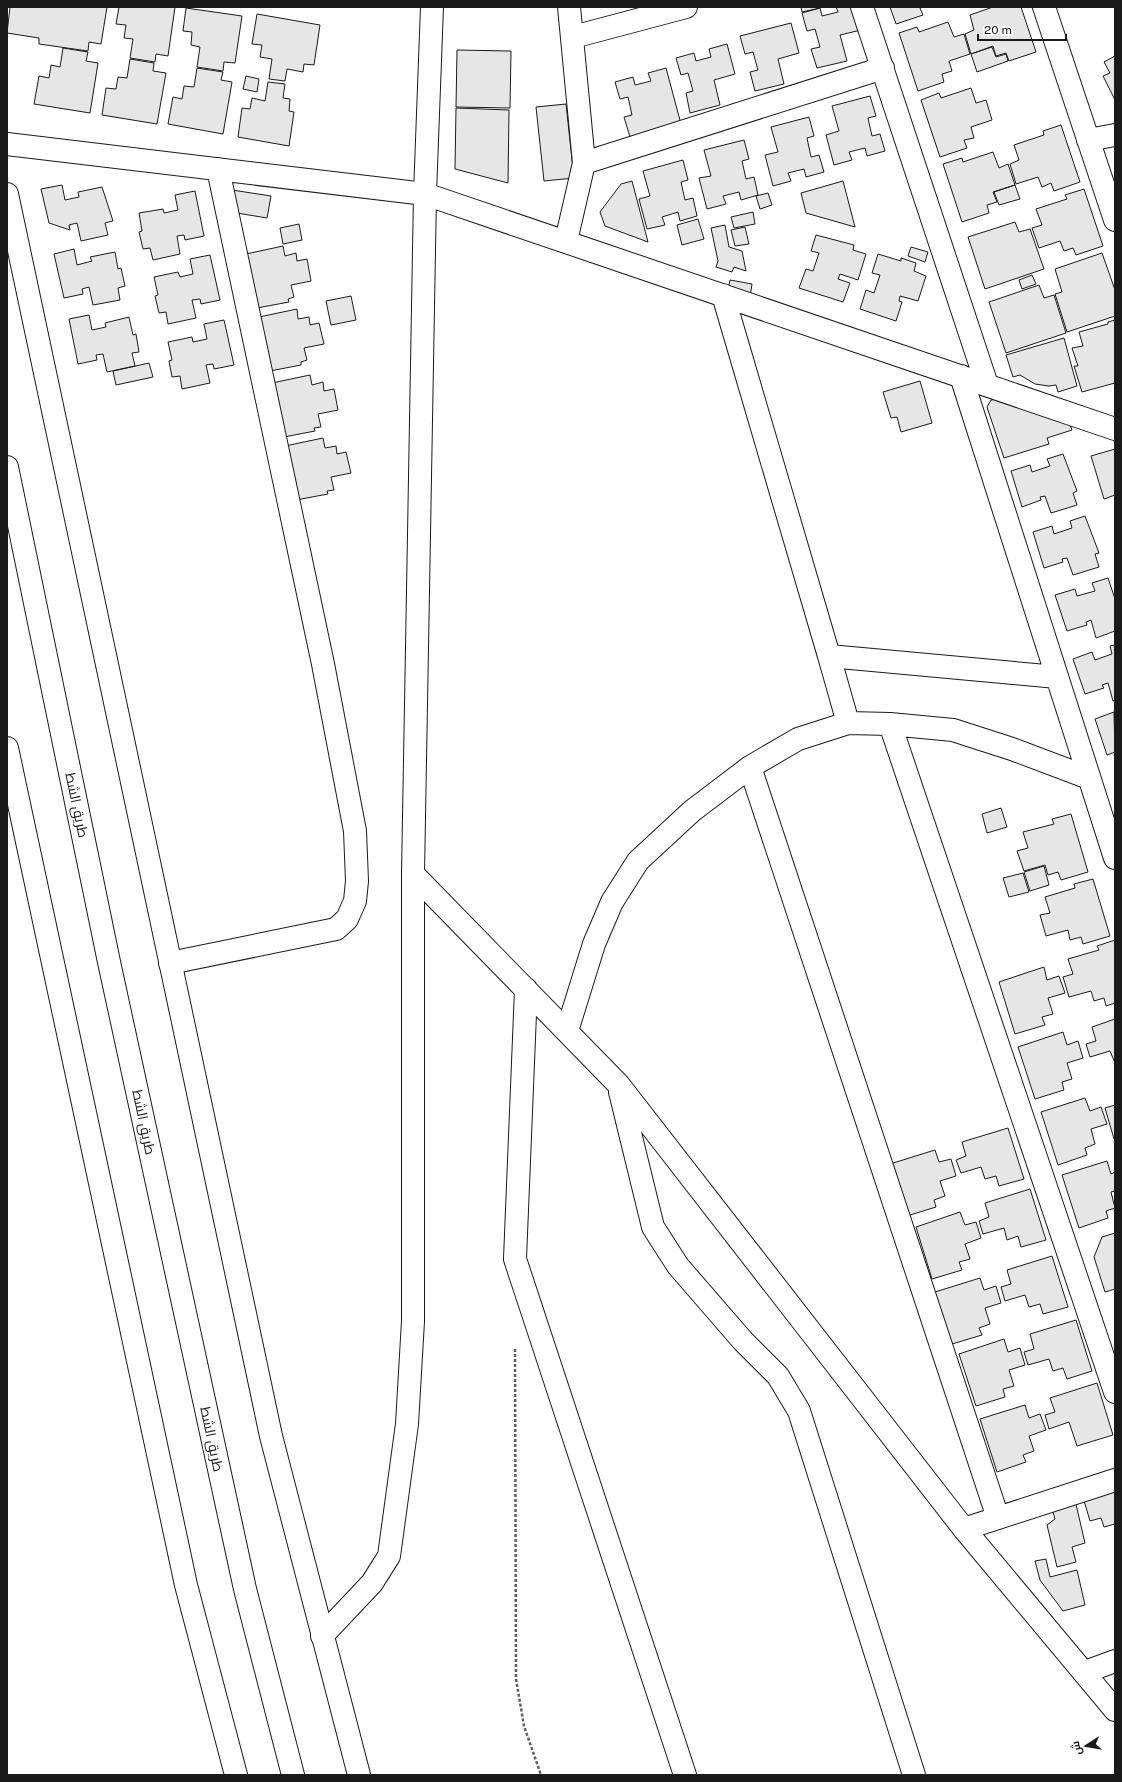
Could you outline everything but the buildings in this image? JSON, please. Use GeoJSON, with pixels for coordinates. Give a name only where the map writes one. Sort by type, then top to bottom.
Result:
{"type":"FeatureCollection","features":[{"type":"Feature","properties":{"kind":"street"},"geometry":{"type":"LineString","coordinates":[[322,1636],[372,1583],[389,1556],[407,1424],[413,1321],[413,874],[425,194],[432,7]]}},
{"type":"Feature","properties":{"kind":"street"},"geometry":{"type":"LineString","coordinates":[[566,242],[584,163],[570,7]]}},
{"type":"Feature","properties":{"kind":"street"},"geometry":{"type":"LineString","coordinates":[[573,37],[686,7]]}},
{"type":"Feature","properties":{"kind":"street"},"geometry":{"type":"LineString","coordinates":[[862,7],[987,385]]}},
{"type":"Feature","properties":{"kind":"street"},"geometry":{"type":"LineString","coordinates":[[1044,7],[1115,220]]}},
{"type":"Feature","properties":{"kind":"street"},"geometry":{"type":"LineString","coordinates":[[584,163],[882,68]]}},
{"type":"Feature","properties":{"kind":"street"},"geometry":{"type":"LineString","coordinates":[[1088,140],[1115,135]]}},
{"type":"Feature","properties":{"kind":"street"},"geometry":{"type":"LineString","coordinates":[[7,144],[425,194],[1115,429]]}},
{"type":"Feature","properties":{"kind":"street"},"geometry":{"type":"LineString","coordinates":[[170,963],[336,929],[347,919],[354,901],[357,881],[355,831],[325,671],[218,169]]}},
{"type":"Feature","properties":{"kind":"street"},"geometry":{"type":"LineString","coordinates":[[7,194],[271,1436],[359,1775]]}},
{"type":"Feature","properties":{"kind":"street"},"geometry":{"type":"LineString","coordinates":[[723,295],[848,723]]}},
{"type":"Feature","properties":{"kind":"street"},"geometry":{"type":"LineString","coordinates":[[961,376],[1115,858]]}},
{"type":"Feature","properties":{"kind":"street","name":"طريق الشط"},"geometry":{"type":"LineString","coordinates":[[7,467],[111,970],[241,1573],[293,1775]]}},
{"type":"Feature","properties":{"kind":"street"},"geometry":{"type":"LineString","coordinates":[[829,656],[1057,677]]}},
{"type":"Feature","properties":{"kind":"street"},"geometry":{"type":"LineString","coordinates":[[566,1031],[600,930],[612,902],[638,861],[692,811],[750,767],[798,739],[848,723],[890,724],[953,730],[1012,749],[1089,778]]}},
{"type":"Feature","properties":{"kind":"street"},"geometry":{"type":"LineString","coordinates":[[890,724],[1115,1392]]}},
{"type":"Feature","properties":{"kind":"street"},"geometry":{"type":"LineString","coordinates":[[7,748],[186,1586],[236,1775]]}},
{"type":"Feature","properties":{"kind":"street"},"geometry":{"type":"LineString","coordinates":[[750,767],[998,1518]]}},
{"type":"Feature","properties":{"kind":"street"},"geometry":{"type":"LineString","coordinates":[[413,874],[619,1085],[964,1529],[1085,1672],[1115,1710]]}},
{"type":"Feature","properties":{"kind":"street"},"geometry":{"type":"LineString","coordinates":[[526,989],[515,1259],[685,1775]]}},
{"type":"Feature","properties":{"kind":"street"},"geometry":{"type":"LineString","coordinates":[[619,1085],[653,1227],[678,1266],[743,1341],[778,1376],[799,1411],[914,1775]]}},
{"type":"Feature","properties":{"kind":"street"},"geometry":{"type":"LineString","coordinates":[[964,1529],[1115,1480]]}},
{"type":"Feature","properties":{"kind":"street"},"geometry":{"type":"LineString","coordinates":[[1085,1672],[1115,1661]]}},
{"type":"Feature","properties":{"kind":"path"},"geometry":{"type":"LineString","coordinates":[[515,1346],[516,1679],[524,1726],[541,1775]]}}]}
